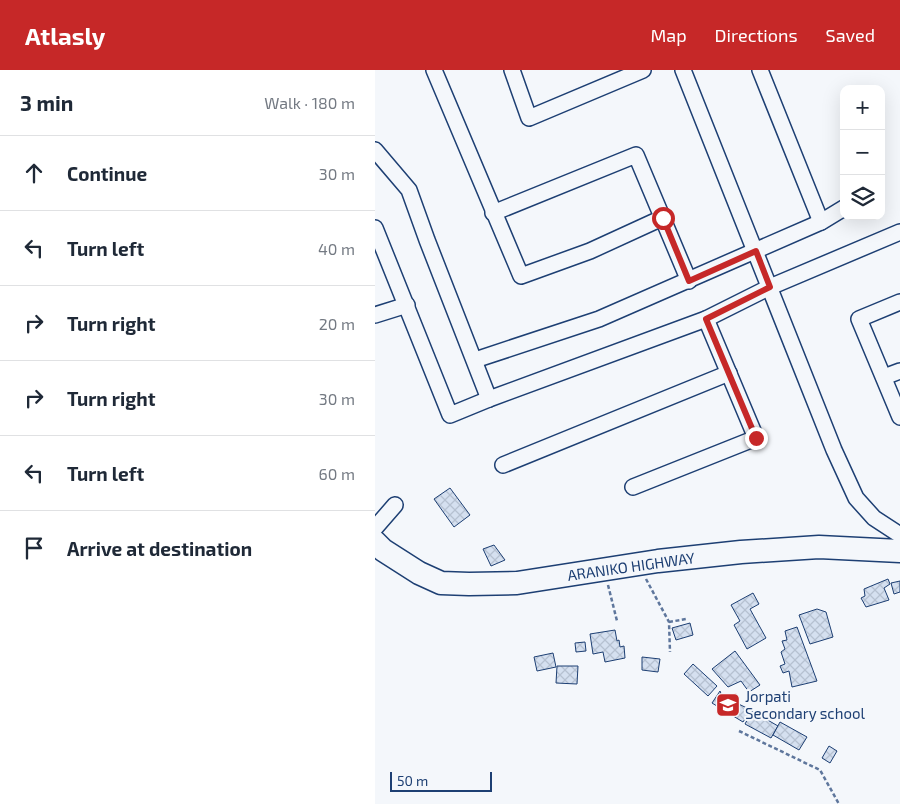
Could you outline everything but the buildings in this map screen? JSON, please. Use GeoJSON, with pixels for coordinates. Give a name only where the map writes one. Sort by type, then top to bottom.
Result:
{"type":"FeatureCollection","features":[{"type":"Feature","properties":{"kind":"highway","name":"ARANIKO HIGHWAY"},"geometry":{"type":"LineString","coordinates":[[375,542],[383,550],[419,573],[441,583],[469,584],[517,583],[639,564],[741,552],[819,547],[900,551]]}},
{"type":"Feature","properties":{"kind":"street"},"geometry":{"type":"LineString","coordinates":[[434,70],[521,276],[590,251],[663,218]]}},
{"type":"Feature","properties":{"kind":"street"},"geometry":{"type":"LineString","coordinates":[[512,70],[529,118],[643,70]]}},
{"type":"Feature","properties":{"kind":"street"},"geometry":{"type":"LineString","coordinates":[[683,70],[834,450],[856,498],[874,518],[900,535]]}},
{"type":"Feature","properties":{"kind":"street"},"geometry":{"type":"LineString","coordinates":[[760,70],[821,222]]}},
{"type":"Feature","properties":{"kind":"street"},"geometry":{"type":"LineString","coordinates":[[375,150],[409,190],[489,399]]}},
{"type":"Feature","properties":{"kind":"street"},"geometry":{"type":"LineString","coordinates":[[493,213],[636,155],[689,281]]}},
{"type":"Feature","properties":{"kind":"street"},"geometry":{"type":"LineString","coordinates":[[475,360],[599,319],[821,222],[840,210]]}},
{"type":"Feature","properties":{"kind":"street"},"geometry":{"type":"LineString","coordinates":[[375,228],[450,415],[706,319],[770,287],[900,232]]}},
{"type":"Feature","properties":{"kind":"street"},"geometry":{"type":"LineString","coordinates":[[900,302],[859,319],[900,417]]}},
{"type":"Feature","properties":{"kind":"street"},"geometry":{"type":"LineString","coordinates":[[375,315],[407,305]]}},
{"type":"Feature","properties":{"kind":"street"},"geometry":{"type":"LineString","coordinates":[[633,486],[756,438],[706,319]]}},
{"type":"Feature","properties":{"kind":"street"},"geometry":{"type":"LineString","coordinates":[[884,377],[900,371]]}},
{"type":"Feature","properties":{"kind":"street"},"geometry":{"type":"LineString","coordinates":[[503,465],[729,373]]}},
{"type":"Feature","properties":{"kind":"street"},"geometry":{"type":"LineString","coordinates":[[375,528],[395,505]]}},
{"type":"Feature","properties":{"kind":"path"},"geometry":{"type":"LineString","coordinates":[[639,564],[669,622],[670,652]]}},
{"type":"Feature","properties":{"kind":"path"},"geometry":{"type":"LineString","coordinates":[[607,569],[608,585],[617,621]]}},
{"type":"Feature","properties":{"kind":"path"},"geometry":{"type":"LineString","coordinates":[[669,622],[686,619]]}},
{"type":"Feature","properties":{"kind":"path"},"geometry":{"type":"LineString","coordinates":[[739,731],[821,770],[839,804]]}},
{"type":"Feature","properties":{"kind":"place","name":"Jorpati Secondary school"},"geometry":{"type":"Point","coordinates":[728,705]}},
{"type":"Feature","properties":{"kind":"route"},"geometry":{"type":"LineString","coordinates":[[663,218],[689,281],[756,251],[770,287],[706,319],[756,438]]}}]}
